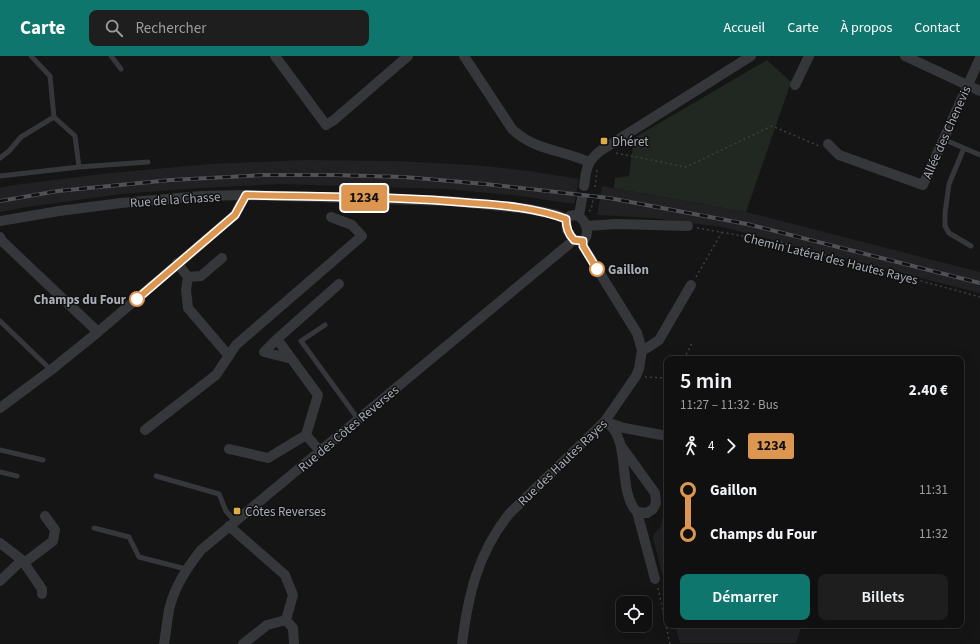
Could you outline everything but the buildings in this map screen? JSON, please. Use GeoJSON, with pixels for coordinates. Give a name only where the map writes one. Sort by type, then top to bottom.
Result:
{"type":"FeatureCollection","features":[{"type":"Feature","properties":{"kind":"street"},"geometry":{"type":"LineString","coordinates":[[274,56],[326,125],[334,120],[408,56]]}},
{"type":"Feature","properties":{"kind":"street"},"geometry":{"type":"LineString","coordinates":[[392,56],[398,65]]}},
{"type":"Feature","properties":{"kind":"street"},"geometry":{"type":"LineString","coordinates":[[464,56],[512,129],[519,137],[540,147],[593,164]]}},
{"type":"Feature","properties":{"kind":"street"},"geometry":{"type":"LineString","coordinates":[[589,186],[585,174],[593,164],[594,157],[604,149],[751,56]]}},
{"type":"Feature","properties":{"kind":"street"},"geometry":{"type":"LineString","coordinates":[[795,85],[809,56]]}},
{"type":"Feature","properties":{"kind":"street"},"geometry":{"type":"LineString","coordinates":[[905,56],[980,91]]}},
{"type":"Feature","properties":{"kind":"street","name":"Allée des Chenevis"},"geometry":{"type":"LineString","coordinates":[[824,145],[839,155],[923,185],[980,58]]}},
{"type":"Feature","properties":{"kind":"street"},"geometry":{"type":"LineString","coordinates":[[0,408],[51,370],[98,332],[235,215],[246,195]]}},
{"type":"Feature","properties":{"kind":"street","name":"Rue de la Chasse"},"geometry":{"type":"LineString","coordinates":[[0,221],[59,211],[121,203],[201,196],[246,195],[450,201],[529,209],[557,215],[566,219]]}},
{"type":"Feature","properties":{"kind":"street"},"geometry":{"type":"LineString","coordinates":[[579,216],[582,198]]}},
{"type":"Feature","properties":{"kind":"street"},"geometry":{"type":"LineString","coordinates":[[579,241],[586,238],[586,226],[579,216],[570,216],[566,219],[567,230],[583,246],[637,333],[642,350],[653,345],[659,340],[691,285]]}},
{"type":"Feature","properties":{"kind":"street"},"geometry":{"type":"LineString","coordinates":[[145,430],[216,375],[236,344],[362,236],[352,225],[331,217]]}},
{"type":"Feature","properties":{"kind":"street"},"geometry":{"type":"LineString","coordinates":[[586,226],[616,224],[688,226]]}},
{"type":"Feature","properties":{"kind":"street"},"geometry":{"type":"LineString","coordinates":[[0,237],[2,241],[98,332]]}},
{"type":"Feature","properties":{"kind":"street","name":"Rue des Côtes Reverses"},"geometry":{"type":"LineString","coordinates":[[164,644],[169,609],[180,581],[186,569],[201,550],[358,419],[579,241]]}},
{"type":"Feature","properties":{"kind":"street"},"geometry":{"type":"LineString","coordinates":[[188,277],[201,276],[222,258]]}},
{"type":"Feature","properties":{"kind":"street"},"geometry":{"type":"LineString","coordinates":[[177,263],[188,277],[186,290],[188,308],[229,356]]}},
{"type":"Feature","properties":{"kind":"street"},"geometry":{"type":"LineString","coordinates":[[292,359],[264,352],[339,284]]}},
{"type":"Feature","properties":{"kind":"street"},"geometry":{"type":"LineString","coordinates":[[229,449],[268,458],[306,435],[318,395],[277,339]]}},
{"type":"Feature","properties":{"kind":"street","name":"Rue des Hautes Rayes"},"geometry":{"type":"LineString","coordinates":[[462,644],[466,609],[478,567],[489,542],[509,514],[607,422],[636,376],[639,369],[642,350]]}},
{"type":"Feature","properties":{"kind":"street"},"geometry":{"type":"LineString","coordinates":[[607,422],[624,428],[664,435]]}},
{"type":"Feature","properties":{"kind":"street"},"geometry":{"type":"LineString","coordinates":[[607,422],[619,438],[624,471],[632,506],[638,512],[656,578]]}},
{"type":"Feature","properties":{"kind":"street"},"geometry":{"type":"LineString","coordinates":[[306,435],[320,451]]}},
{"type":"Feature","properties":{"kind":"street"},"geometry":{"type":"LineString","coordinates":[[621,446],[655,493],[656,503],[653,509],[647,513],[638,512]]}},
{"type":"Feature","properties":{"kind":"street"},"geometry":{"type":"LineString","coordinates":[[0,581],[23,561],[53,541],[55,530],[44,516]]}},
{"type":"Feature","properties":{"kind":"street"},"geometry":{"type":"LineString","coordinates":[[232,524],[285,575],[293,595],[286,620]]}},
{"type":"Feature","properties":{"kind":"street"},"geometry":{"type":"LineString","coordinates":[[0,543],[23,561],[42,589],[42,594]]}},
{"type":"Feature","properties":{"kind":"street"},"geometry":{"type":"LineString","coordinates":[[243,644],[267,625],[286,620]]}},
{"type":"Feature","properties":{"kind":"street"},"geometry":{"type":"LineString","coordinates":[[286,620],[293,628],[294,644]]}},
{"type":"Feature","properties":{"kind":"lane"},"geometry":{"type":"LineString","coordinates":[[31,56],[50,76],[54,117],[75,136],[79,167]]}},
{"type":"Feature","properties":{"kind":"lane"},"geometry":{"type":"LineString","coordinates":[[110,56],[121,69]]}},
{"type":"Feature","properties":{"kind":"lane"},"geometry":{"type":"LineString","coordinates":[[0,158],[9,151],[21,137],[54,117]]}},
{"type":"Feature","properties":{"kind":"lane"},"geometry":{"type":"LineString","coordinates":[[943,140],[980,155]]}},
{"type":"Feature","properties":{"kind":"lane"},"geometry":{"type":"LineString","coordinates":[[964,148],[949,184],[945,213],[945,226],[949,233],[971,246]]}},
{"type":"Feature","properties":{"kind":"lane"},"geometry":{"type":"LineString","coordinates":[[0,176],[79,167],[148,162]]}},
{"type":"Feature","properties":{"kind":"lane"},"geometry":{"type":"LineString","coordinates":[[0,321],[51,370]]}},
{"type":"Feature","properties":{"kind":"lane"},"geometry":{"type":"LineString","coordinates":[[325,325],[301,341],[358,419]]}},
{"type":"Feature","properties":{"kind":"lane"},"geometry":{"type":"LineString","coordinates":[[0,450],[43,460]]}},
{"type":"Feature","properties":{"kind":"lane"},"geometry":{"type":"LineString","coordinates":[[0,472],[17,476]]}},
{"type":"Feature","properties":{"kind":"lane"},"geometry":{"type":"LineString","coordinates":[[156,476],[219,494],[232,524]]}},
{"type":"Feature","properties":{"kind":"lane"},"geometry":{"type":"LineString","coordinates":[[94,528],[129,537],[139,557],[186,569]]}},
{"type":"Feature","properties":{"kind":"path"},"geometry":{"type":"LineString","coordinates":[[604,149],[615,153],[686,167],[772,126],[824,145]]}},
{"type":"Feature","properties":{"kind":"path"},"geometry":{"type":"LineString","coordinates":[[589,186],[593,164]]}},
{"type":"Feature","properties":{"kind":"path","name":"Chemin Latéral des Hautes Rayes"},"geometry":{"type":"LineString","coordinates":[[688,226],[778,242],[980,297]]}},
{"type":"Feature","properties":{"kind":"path"},"geometry":{"type":"LineString","coordinates":[[691,285],[722,232]]}},
{"type":"Feature","properties":{"kind":"path"},"geometry":{"type":"LineString","coordinates":[[686,356],[693,341]]}},
{"type":"Feature","properties":{"kind":"path"},"geometry":{"type":"LineString","coordinates":[[636,376],[664,378]]}},
{"type":"Feature","properties":{"kind":"path"},"geometry":{"type":"LineString","coordinates":[[656,578],[664,616]]}},
{"type":"Feature","properties":{"kind":"path"},"geometry":{"type":"LineString","coordinates":[[667,628],[670,644]]}},
{"type":"Feature","properties":{"kind":"shaded area"},"geometry":{"type":"Polygon","coordinates":[[[767,60],[791,82],[746,212],[614,188],[615,178],[629,176],[634,138],[767,60]]]}},
{"type":"Feature","properties":{"kind":"shaded area"},"geometry":{"type":"Polygon","coordinates":[[[304,160],[394,161],[474,165],[530,171],[579,179],[574,204],[521,196],[445,189],[280,184],[121,194],[0,212],[0,188],[14,185],[110,173],[210,164],[304,160]]]}},
{"type":"Feature","properties":{"kind":"shaded area"},"geometry":{"type":"Polygon","coordinates":[[[602,186],[746,212],[980,272],[980,293],[722,227],[653,218],[597,215],[602,186]]]}},
{"type":"Feature","properties":{"kind":"shaded area"},"geometry":{"type":"Polygon","coordinates":[[[664,511],[664,580],[653,538],[655,532],[660,528],[664,511]]]}},
{"type":"Feature","properties":{"kind":"shaded area"},"geometry":{"type":"Polygon","coordinates":[[[676,628],[801,628],[796,643],[680,643],[676,628]]]}},
{"type":"Feature","properties":{"kind":"railway"},"geometry":{"type":"LineString","coordinates":[[0,201],[58,191],[171,180],[265,175],[404,177],[485,184],[609,198],[747,224],[980,283]]}},
{"type":"Feature","properties":{"kind":"bus line","name":"1234"},"geometry":{"type":"LineString","coordinates":[[137,299],[177,263],[235,215],[246,195],[450,201],[529,209],[557,215],[566,219],[567,230],[570,236],[578,242],[583,241],[583,246],[597,269]]}},
{"type":"Feature","properties":{"kind":"place","name":"Dhéret"},"geometry":{"type":"Point","coordinates":[604,141]}},
{"type":"Feature","properties":{"kind":"place","name":"Gaillon"},"geometry":{"type":"Point","coordinates":[597,269]}},
{"type":"Feature","properties":{"kind":"place","name":"Champs du Four"},"geometry":{"type":"Point","coordinates":[137,299]}},
{"type":"Feature","properties":{"kind":"place","name":"Côtes Reverses"},"geometry":{"type":"Point","coordinates":[237,511]}}]}
